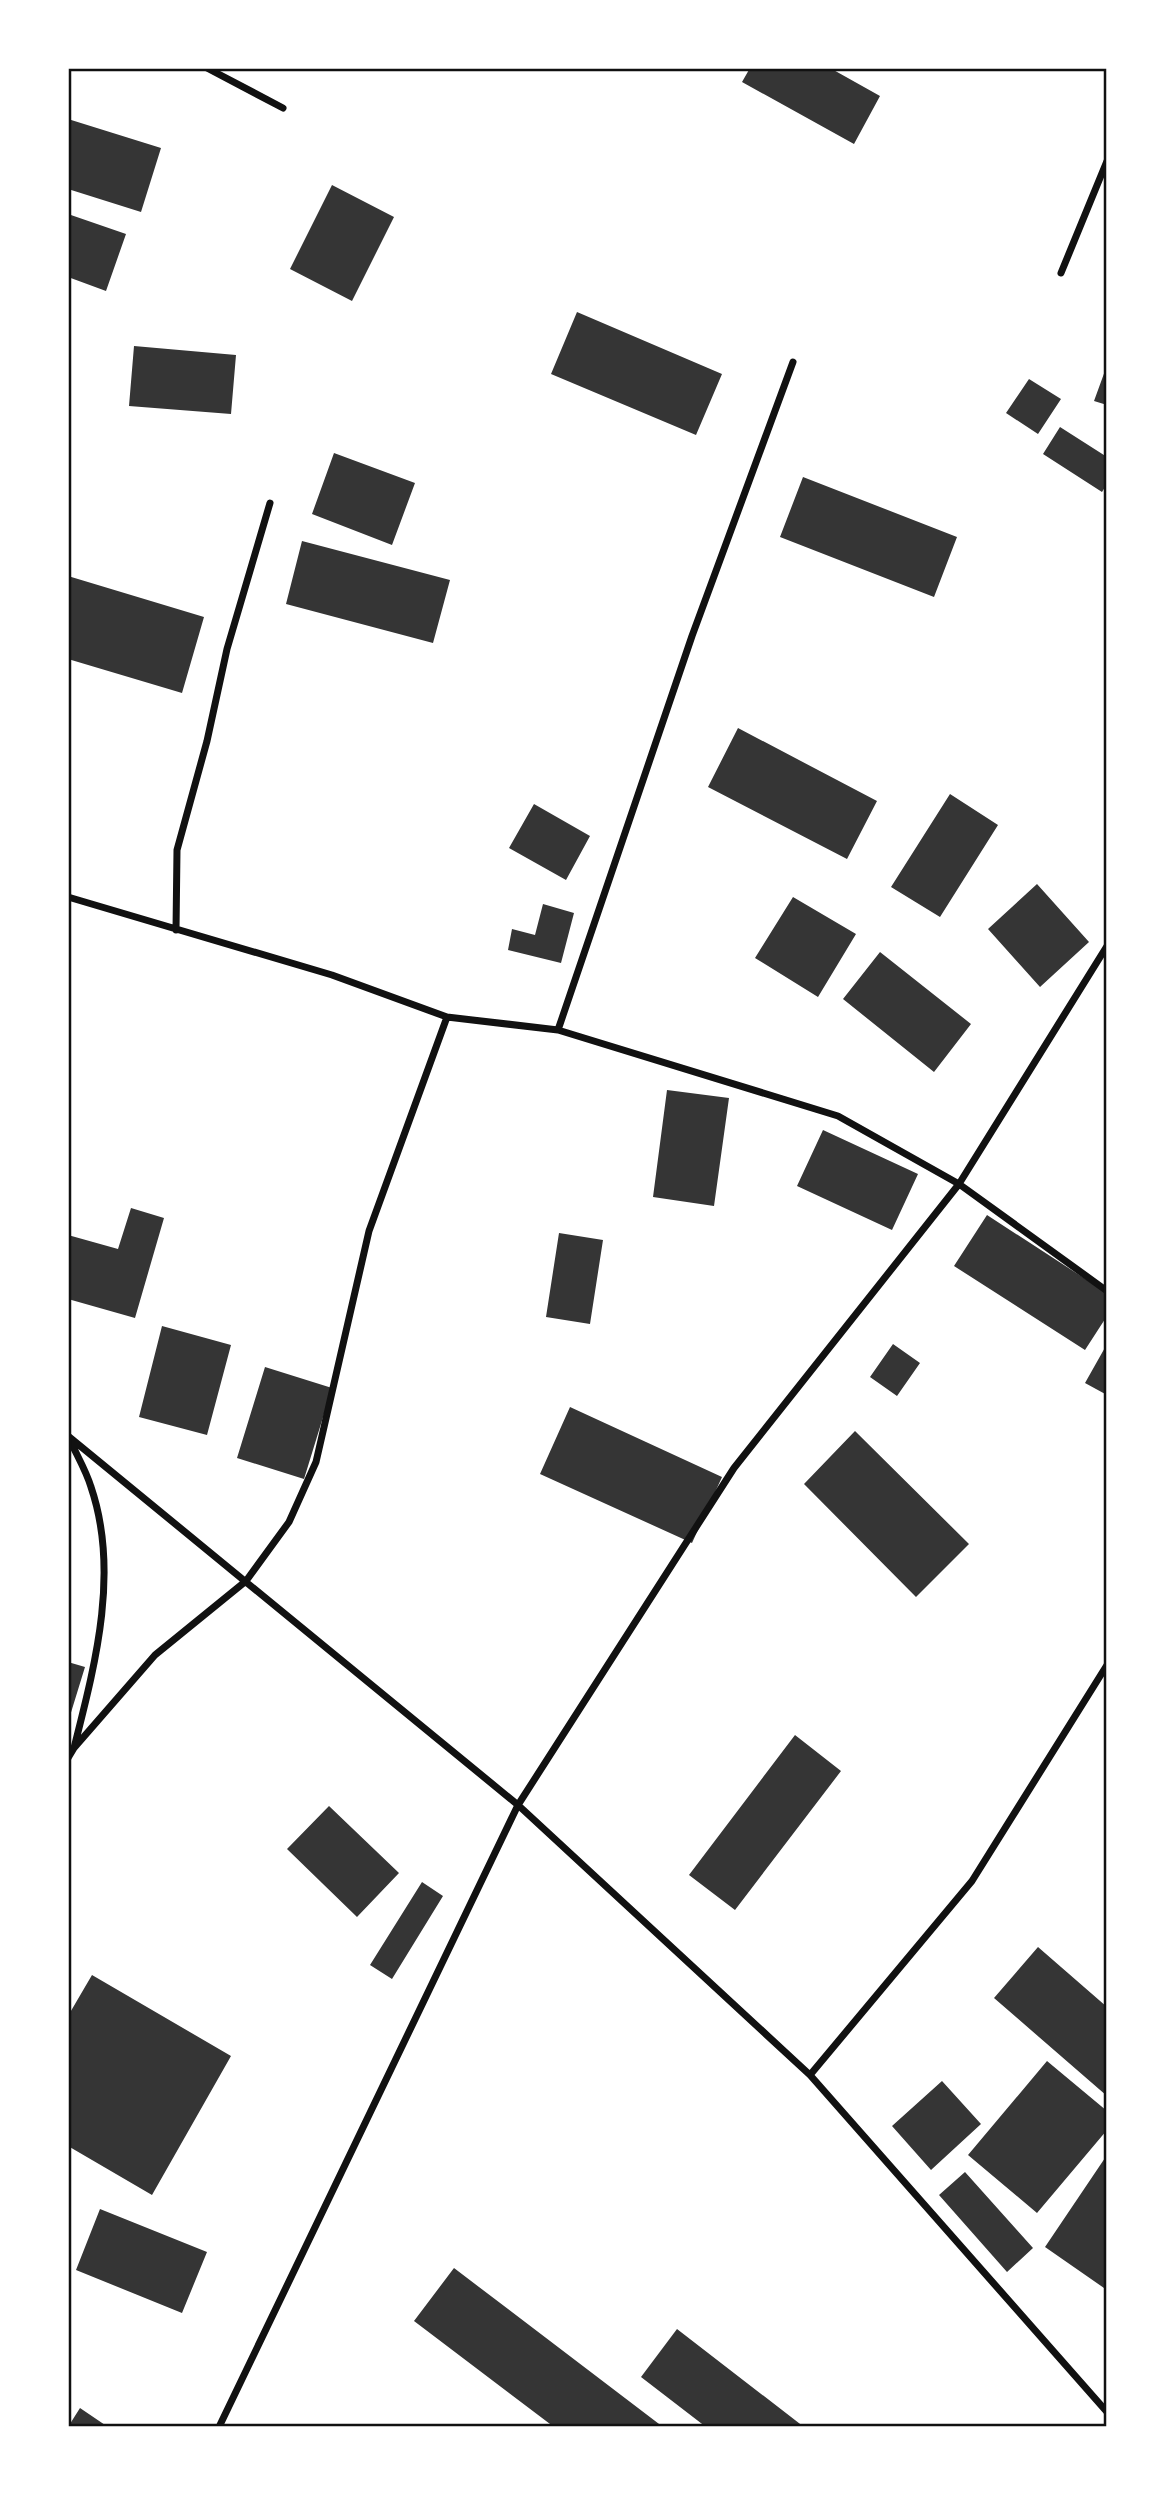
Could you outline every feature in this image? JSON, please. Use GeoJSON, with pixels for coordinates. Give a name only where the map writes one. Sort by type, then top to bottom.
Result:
{"type":"FeatureCollection","features":[{"type":"Feature","properties":{"kind":"street"},"geometry":{"type":"LineString","coordinates":[[207,68],[283,108]]}},
{"type":"Feature","properties":{"kind":"street"},"geometry":{"type":"LineString","coordinates":[[1061,273],[1107,161]]}},
{"type":"Feature","properties":{"kind":"street"},"geometry":{"type":"LineString","coordinates":[[558,1030],[692,636],[793,362]]}},
{"type":"Feature","properties":{"kind":"street"},"geometry":{"type":"LineString","coordinates":[[176,930],[177,850],[227,649],[270,503]]}},
{"type":"Feature","properties":{"kind":"street"},"geometry":{"type":"LineString","coordinates":[[68,897],[332,975],[447,1017],[558,1030],[838,1116],[960,1184],[1107,1292]]}},
{"type":"Feature","properties":{"kind":"street"},"geometry":{"type":"LineString","coordinates":[[219,2427],[518,1805],[734,1468],[960,1184],[1107,946]]}},
{"type":"Feature","properties":{"kind":"street"},"geometry":{"type":"LineString","coordinates":[[68,1758],[155,1655],[246,1581],[289,1522],[316,1462],[369,1231],[447,1017]]}},
{"type":"Feature","properties":{"kind":"street"},"geometry":{"type":"LineString","coordinates":[[68,1437],[518,1805],[810,2075],[1105,2406]]}},
{"type":"Feature","properties":{"kind":"street"},"geometry":{"type":"LineString","coordinates":[[68,1437],[91,1487],[103,1542],[103,1609],[92,1677],[74,1748]]}},
{"type":"Feature","properties":{"kind":"street"},"geometry":{"type":"LineString","coordinates":[[810,2075],[972,1881],[1107,1665]]}},
{"type":"Feature","properties":{"kind":"building"},"geometry":{"type":"Polygon","coordinates":[[[750,68],[830,68],[880,96],[854,144],[742,82],[750,68]]]}},
{"type":"Feature","properties":{"kind":"building"},"geometry":{"type":"Polygon","coordinates":[[[68,119],[161,148],[141,212],[68,189],[68,119]]]}},
{"type":"Feature","properties":{"kind":"building"},"geometry":{"type":"Polygon","coordinates":[[[332,185],[394,217],[352,301],[290,269],[332,185]]]}},
{"type":"Feature","properties":{"kind":"building"},"geometry":{"type":"Polygon","coordinates":[[[68,214],[126,234],[106,291],[68,277],[68,214]]]}},
{"type":"Feature","properties":{"kind":"building"},"geometry":{"type":"Polygon","coordinates":[[[577,312],[722,374],[696,435],[551,374],[577,312]]]}},
{"type":"Feature","properties":{"kind":"building"},"geometry":{"type":"Polygon","coordinates":[[[134,346],[236,355],[231,414],[129,406],[134,346]]]}},
{"type":"Feature","properties":{"kind":"building"},"geometry":{"type":"Polygon","coordinates":[[[1107,368],[1107,405],[1094,401],[1107,368]]]}},
{"type":"Feature","properties":{"kind":"building"},"geometry":{"type":"Polygon","coordinates":[[[1029,379],[1061,399],[1038,434],[1006,413],[1029,379]]]}},
{"type":"Feature","properties":{"kind":"building"},"geometry":{"type":"Polygon","coordinates":[[[1060,427],[1107,457],[1107,484],[1102,492],[1043,454],[1060,427]]]}},
{"type":"Feature","properties":{"kind":"building"},"geometry":{"type":"Polygon","coordinates":[[[334,453],[415,483],[392,545],[312,514],[334,453]]]}},
{"type":"Feature","properties":{"kind":"building"},"geometry":{"type":"Polygon","coordinates":[[[803,477],[957,537],[934,597],[780,537],[803,477]]]}},
{"type":"Feature","properties":{"kind":"building"},"geometry":{"type":"Polygon","coordinates":[[[302,541],[450,580],[433,643],[286,604],[302,541]]]}},
{"type":"Feature","properties":{"kind":"building"},"geometry":{"type":"Polygon","coordinates":[[[68,576],[204,617],[182,693],[68,659],[68,576]]]}},
{"type":"Feature","properties":{"kind":"building"},"geometry":{"type":"Polygon","coordinates":[[[738,728],[877,801],[847,859],[708,787],[738,728]]]}},
{"type":"Feature","properties":{"kind":"building"},"geometry":{"type":"Polygon","coordinates":[[[950,794],[998,825],[940,917],[891,887],[950,794]]]}},
{"type":"Feature","properties":{"kind":"building"},"geometry":{"type":"Polygon","coordinates":[[[534,804],[590,836],[566,880],[509,848],[534,804]]]}},
{"type":"Feature","properties":{"kind":"building"},"geometry":{"type":"Polygon","coordinates":[[[1037,884],[1089,942],[1040,987],[988,929],[1037,884]]]}},
{"type":"Feature","properties":{"kind":"building"},"geometry":{"type":"Polygon","coordinates":[[[793,897],[856,934],[818,997],[755,958],[793,897]]]}},
{"type":"Feature","properties":{"kind":"building"},"geometry":{"type":"Polygon","coordinates":[[[543,904],[574,913],[561,963],[508,950],[512,929],[535,935],[543,904]]]}},
{"type":"Feature","properties":{"kind":"building"},"geometry":{"type":"Polygon","coordinates":[[[880,952],[971,1024],[934,1072],[843,999],[880,952]]]}},
{"type":"Feature","properties":{"kind":"building"},"geometry":{"type":"Polygon","coordinates":[[[667,1090],[729,1098],[714,1206],[653,1197],[667,1090]]]}},
{"type":"Feature","properties":{"kind":"building"},"geometry":{"type":"Polygon","coordinates":[[[823,1130],[918,1174],[892,1230],[797,1186],[823,1130]]]}},
{"type":"Feature","properties":{"kind":"building"},"geometry":{"type":"Polygon","coordinates":[[[131,1208],[164,1218],[135,1318],[68,1299],[68,1235],[118,1249],[131,1208]]]}},
{"type":"Feature","properties":{"kind":"building"},"geometry":{"type":"Polygon","coordinates":[[[987,1215],[1107,1293],[1107,1316],[1085,1350],[954,1266],[987,1215]]]}},
{"type":"Feature","properties":{"kind":"building"},"geometry":{"type":"Polygon","coordinates":[[[559,1233],[603,1240],[590,1324],[546,1317],[559,1233]]]}},
{"type":"Feature","properties":{"kind":"building"},"geometry":{"type":"Polygon","coordinates":[[[162,1326],[231,1345],[207,1435],[139,1417],[162,1326]]]}},
{"type":"Feature","properties":{"kind":"building"},"geometry":{"type":"Polygon","coordinates":[[[893,1344],[920,1363],[897,1396],[870,1377],[893,1344]]]}},
{"type":"Feature","properties":{"kind":"building"},"geometry":{"type":"Polygon","coordinates":[[[1107,1344],[1107,1395],[1085,1383],[1107,1344]]]}},
{"type":"Feature","properties":{"kind":"building"},"geometry":{"type":"Polygon","coordinates":[[[265,1367],[332,1388],[304,1479],[237,1458],[265,1367]]]}},
{"type":"Feature","properties":{"kind":"building"},"geometry":{"type":"Polygon","coordinates":[[[570,1407],[722,1477],[692,1543],[540,1474],[570,1407]]]}},
{"type":"Feature","properties":{"kind":"building"},"geometry":{"type":"Polygon","coordinates":[[[855,1431],[969,1544],[916,1597],[804,1484],[855,1431]]]}},
{"type":"Feature","properties":{"kind":"building"},"geometry":{"type":"Polygon","coordinates":[[[68,1662],[85,1667],[69,1719],[68,1719],[68,1662]]]}},
{"type":"Feature","properties":{"kind":"building"},"geometry":{"type":"Polygon","coordinates":[[[795,1735],[841,1771],[735,1910],[689,1875],[795,1735]]]}},
{"type":"Feature","properties":{"kind":"building"},"geometry":{"type":"Polygon","coordinates":[[[329,1806],[399,1873],[357,1917],[287,1849],[329,1806]]]}},
{"type":"Feature","properties":{"kind":"building"},"geometry":{"type":"Polygon","coordinates":[[[422,1882],[443,1896],[392,1979],[370,1965],[422,1882]]]}},
{"type":"Feature","properties":{"kind":"building"},"geometry":{"type":"Polygon","coordinates":[[[1038,1947],[1107,2007],[1107,2096],[994,1998],[1038,1947]]]}},
{"type":"Feature","properties":{"kind":"building"},"geometry":{"type":"Polygon","coordinates":[[[92,1975],[231,2056],[152,2195],[68,2146],[68,2016],[92,1975]]]}},
{"type":"Feature","properties":{"kind":"building"},"geometry":{"type":"Polygon","coordinates":[[[1047,2061],[1107,2111],[1107,2130],[1037,2213],[968,2155],[1047,2061]]]}},
{"type":"Feature","properties":{"kind":"building"},"geometry":{"type":"Polygon","coordinates":[[[942,2081],[981,2124],[931,2170],[892,2126],[942,2081]]]}},
{"type":"Feature","properties":{"kind":"building"},"geometry":{"type":"Polygon","coordinates":[[[1107,2155],[1107,2284],[1104,2288],[1045,2247],[1107,2155]]]}},
{"type":"Feature","properties":{"kind":"building"},"geometry":{"type":"Polygon","coordinates":[[[965,2172],[1033,2248],[1007,2272],[939,2195],[965,2172]]]}},
{"type":"Feature","properties":{"kind":"building"},"geometry":{"type":"Polygon","coordinates":[[[100,2209],[207,2252],[182,2313],[76,2270],[100,2209]]]}},
{"type":"Feature","properties":{"kind":"building"},"geometry":{"type":"Polygon","coordinates":[[[454,2268],[663,2427],[554,2427],[414,2321],[454,2268]]]}},
{"type":"Feature","properties":{"kind":"building"},"geometry":{"type":"Polygon","coordinates":[[[677,2329],[804,2427],[706,2427],[641,2377],[677,2329]]]}},
{"type":"Feature","properties":{"kind":"building"},"geometry":{"type":"Polygon","coordinates":[[[80,2408],[108,2427],[68,2427],[80,2408]]]}}]}
